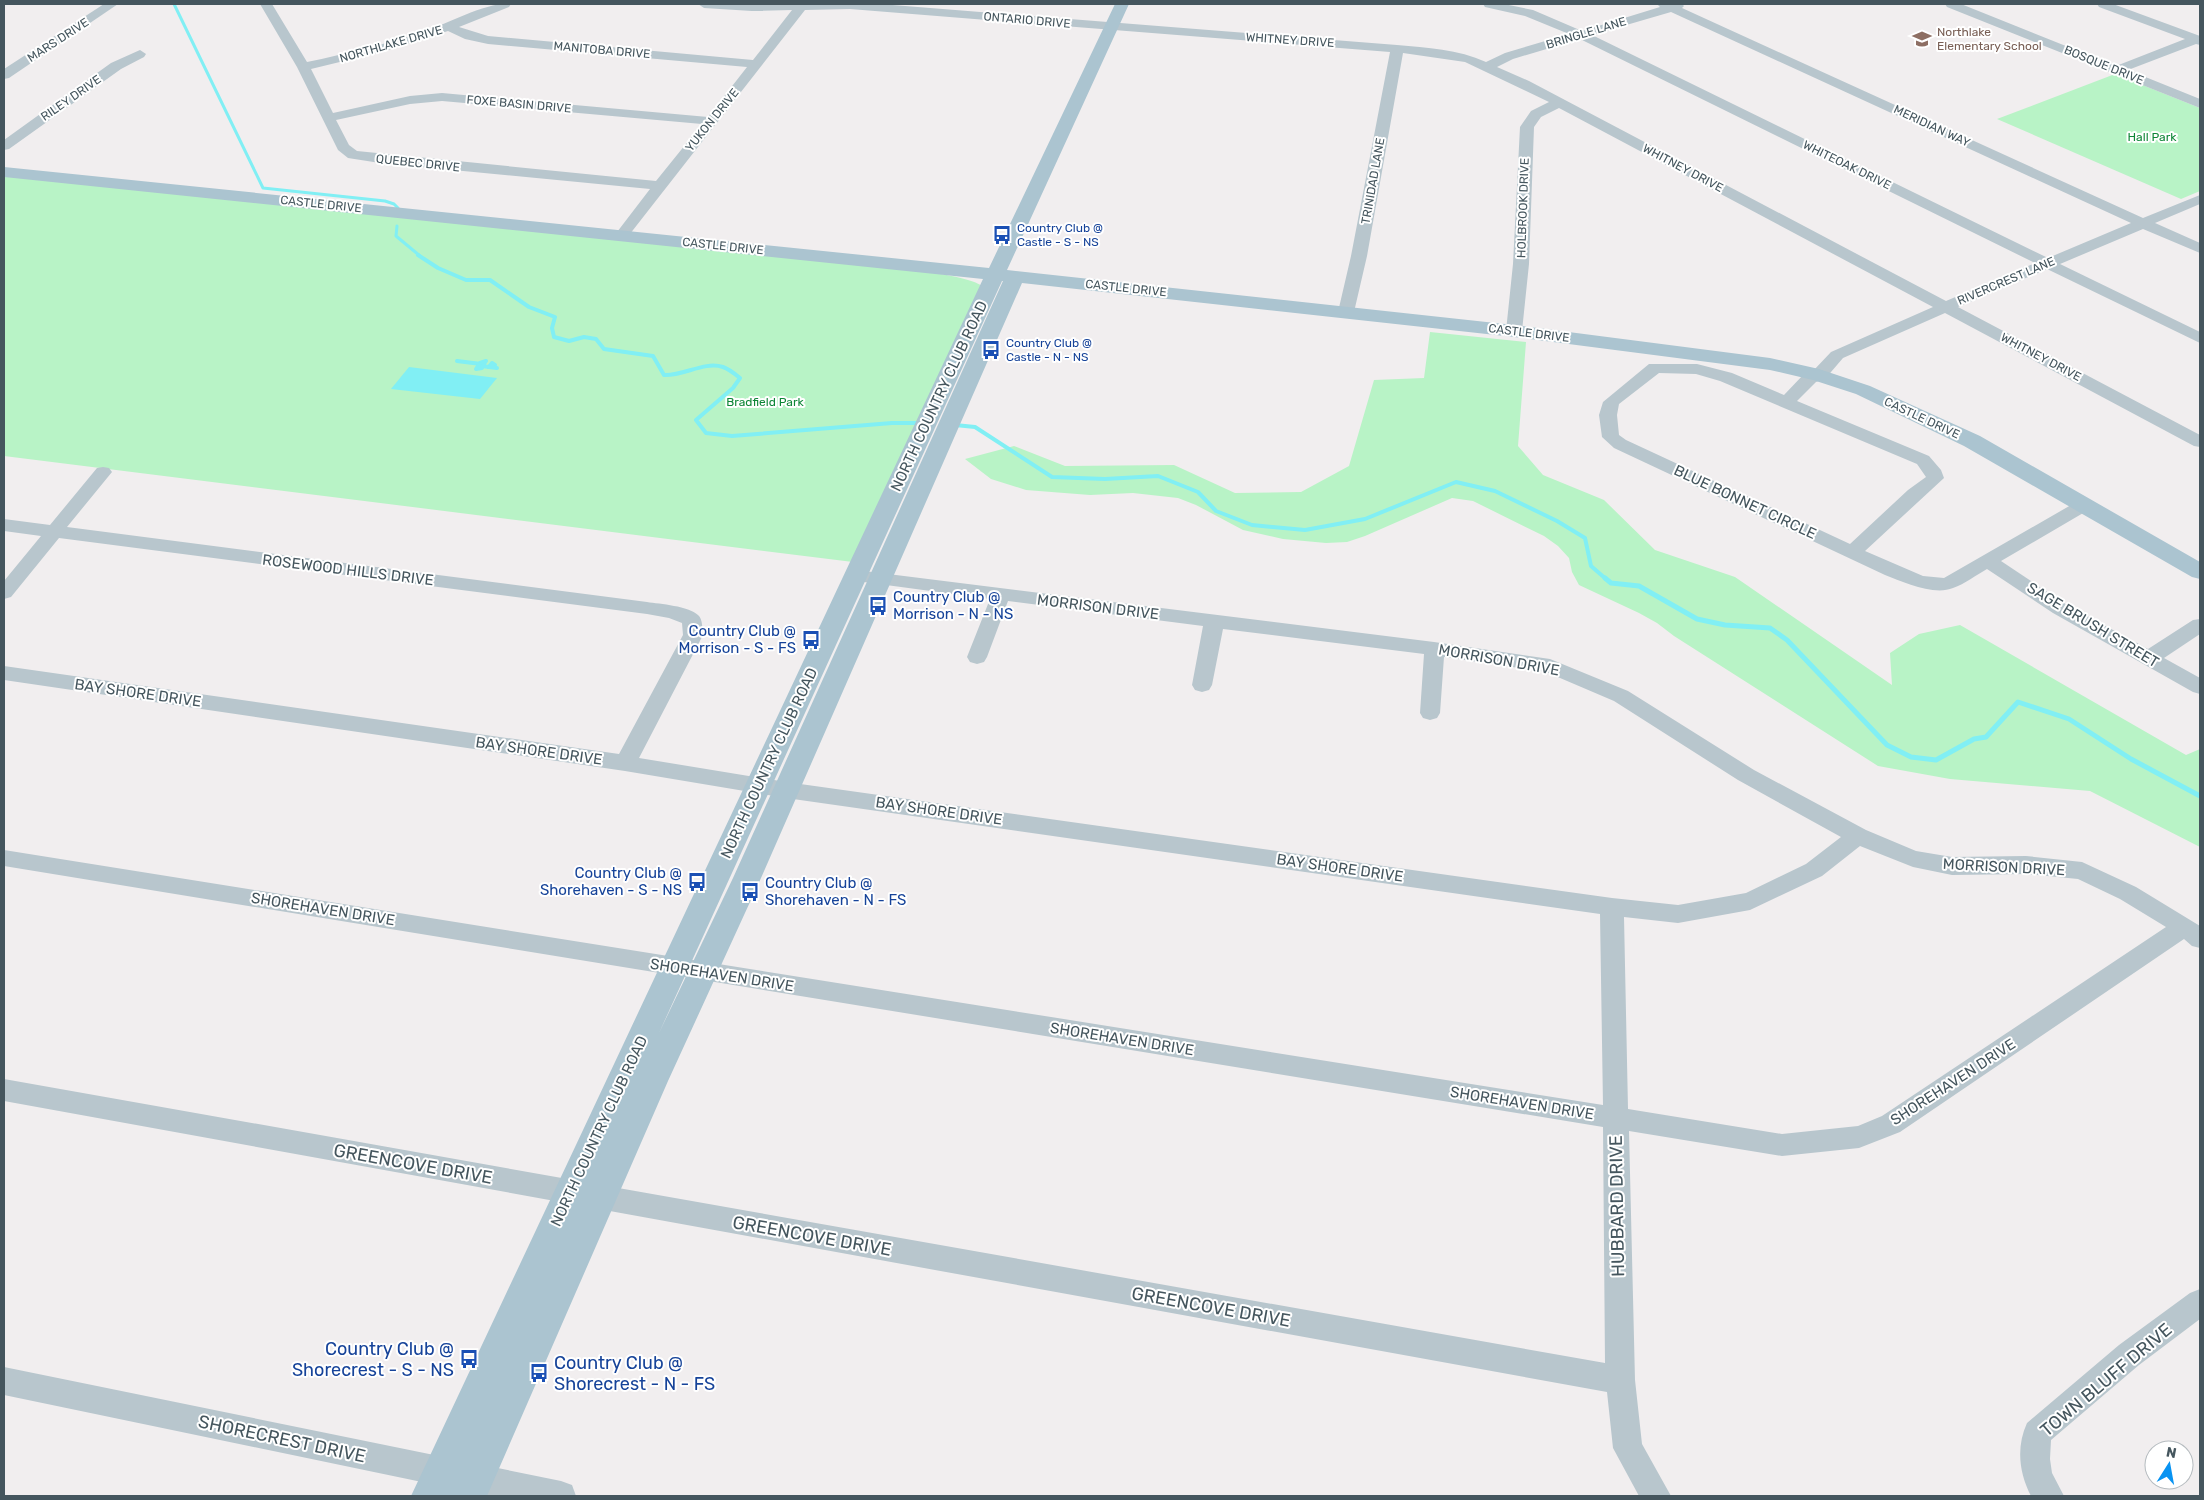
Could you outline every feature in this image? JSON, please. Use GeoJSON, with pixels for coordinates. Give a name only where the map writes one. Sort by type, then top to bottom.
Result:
{"type":"FeatureCollection","features":[{"type":"Feature","properties":{"kind":"main road","name":"NORTH COUNTRY CLUB ROAD"},"geometry":{"type":"LineString","coordinates":[[1118,27],[1122,4]]}},
{"type":"Feature","properties":{"kind":"main road","name":"NORTH COUNTRY CLUB ROAD"},"geometry":{"type":"LineString","coordinates":[[436,1484],[586,1195],[688,970],[759,785],[895,488],[927,446],[1118,27],[1136,4]]}},
{"type":"Feature","properties":{"kind":"main road","name":"NORTH COUNTRY CLUB ROAD"},"geometry":{"type":"LineString","coordinates":[[1042,216],[1065,143]]}},
{"type":"Feature","properties":{"kind":"main road","name":"CASTLE DRIVE"},"geometry":{"type":"LineString","coordinates":[[4,172],[1006,275],[1514,331],[1728,357],[1819,375],[1863,390],[1972,441],[2200,572]]}},
{"type":"Feature","properties":{"kind":"main road","name":"NORTH COUNTRY CLUB ROAD"},"geometry":{"type":"LineString","coordinates":[[1006,275],[1024,257]]}},
{"type":"Feature","properties":{"kind":"main road","name":"NORTH COUNTRY CLUB ROAD"},"geometry":{"type":"LineString","coordinates":[[688,970],[786,790],[919,491],[927,446]]}},
{"type":"Feature","properties":{"kind":"main road"},"geometry":{"type":"LineString","coordinates":[[895,488],[919,491]]}},
{"type":"Feature","properties":{"kind":"main road","name":"NORTH COUNTRY CLUB ROAD"},"geometry":{"type":"LineString","coordinates":[[472,1487],[586,1195]]}},
{"type":"Feature","properties":{"kind":"street"},"geometry":{"type":"LineString","coordinates":[[92,4],[111,4]]}},
{"type":"Feature","properties":{"kind":"street","name":"MARS DRIVE"},"geometry":{"type":"LineString","coordinates":[[4,75],[111,4]]}},
{"type":"Feature","properties":{"kind":"street","name":"QUEBEC DRIVE"},"geometry":{"type":"LineString","coordinates":[[266,4],[303,67],[344,148],[353,155],[659,186]]}},
{"type":"Feature","properties":{"kind":"street","name":"NORTHLAKE DRIVE"},"geometry":{"type":"LineString","coordinates":[[303,67],[420,38],[505,4]]}},
{"type":"Feature","properties":{"kind":"street","name":"ONTARIO DRIVE"},"geometry":{"type":"LineString","coordinates":[[704,4],[752,7],[850,5],[1118,27]]}},
{"type":"Feature","properties":{"kind":"street","name":"WHITEOAK DRIVE"},"geometry":{"type":"LineString","coordinates":[[1489,4],[1529,13],[1582,35],[2200,338]]}},
{"type":"Feature","properties":{"kind":"street","name":"BOSQUE DRIVE"},"geometry":{"type":"LineString","coordinates":[[1951,4],[2200,104]]}},
{"type":"Feature","properties":{"kind":"street"},"geometry":{"type":"LineString","coordinates":[[2103,4],[2198,40]]}},
{"type":"Feature","properties":{"kind":"street","name":"YUKON DRIVE"},"geometry":{"type":"LineString","coordinates":[[621,236],[803,5]]}},
{"type":"Feature","properties":{"kind":"street","name":"BRINGLE LANE"},"geometry":{"type":"LineString","coordinates":[[1488,66],[1509,56],[1674,5]]}},
{"type":"Feature","properties":{"kind":"street","name":"MERIDIAN WAY"},"geometry":{"type":"LineString","coordinates":[[1674,5],[2200,249]]}},
{"type":"Feature","properties":{"kind":"street","name":"MANITOBA DRIVE"},"geometry":{"type":"LineString","coordinates":[[448,27],[468,36],[488,40],[757,64]]}},
{"type":"Feature","properties":{"kind":"street","name":"WHITNEY DRIVE"},"geometry":{"type":"LineString","coordinates":[[1118,27],[1397,48],[1445,54],[1488,66],[2200,442]]}},
{"type":"Feature","properties":{"kind":"street"},"geometry":{"type":"LineString","coordinates":[[2117,70],[2198,40]]}},
{"type":"Feature","properties":{"kind":"street","name":"TRINIDAD LANE"},"geometry":{"type":"LineString","coordinates":[[1346,312],[1359,256],[1397,48]]}},
{"type":"Feature","properties":{"kind":"street","name":"RILEY DRIVE"},"geometry":{"type":"LineString","coordinates":[[4,146],[116,66],[140,54]]}},
{"type":"Feature","properties":{"kind":"street"},"geometry":{"type":"LineString","coordinates":[[4,57],[28,60]]}},
{"type":"Feature","properties":{"kind":"street","name":"FOXE BASIN DRIVE"},"geometry":{"type":"LineString","coordinates":[[329,118],[410,100],[442,97],[710,121]]}},
{"type":"Feature","properties":{"kind":"street","name":"HOLBROOK DRIVE"},"geometry":{"type":"LineString","coordinates":[[1514,331],[1521,264],[1527,127],[1530,119],[1536,113],[1560,103]]}},
{"type":"Feature","properties":{"kind":"street","name":"RIVERCREST LANE"},"geometry":{"type":"LineString","coordinates":[[1819,375],[1837,355],[1945,306],[2200,199]]}},
{"type":"Feature","properties":{"kind":"street","name":"BLUE BONNET CIRCLE"},"geometry":{"type":"LineString","coordinates":[[1675,367],[1711,371],[1787,402],[1923,460],[1932,470],[1934,478],[1914,494],[1853,552],[1620,444],[1611,437],[1608,415],[1611,402],[1655,368],[1675,367]]}},
{"type":"Feature","properties":{"kind":"street"},"geometry":{"type":"LineString","coordinates":[[1787,402],[1810,378],[1819,375],[1821,381],[1804,410]]}},
{"type":"Feature","properties":{"kind":"street"},"geometry":{"type":"LineString","coordinates":[[4,592],[103,472]]}},
{"type":"Feature","properties":{"kind":"street"},"geometry":{"type":"LineString","coordinates":[[1853,552],[1920,582],[1934,585],[1947,584],[2084,505]]}},
{"type":"Feature","properties":{"kind":"street","name":"ROSEWOOD HILLS DRIVE"},"geometry":{"type":"LineString","coordinates":[[4,525],[647,608],[672,612],[691,619],[693,635],[625,764]]}},
{"type":"Feature","properties":{"kind":"street","name":"SAGE BRUSH STREET"},"geometry":{"type":"LineString","coordinates":[[1987,560],[2060,609],[2200,687]]}},
{"type":"Feature","properties":{"kind":"street","name":"MORRISON DRIVE"},"geometry":{"type":"LineString","coordinates":[[856,576],[1434,649],[1550,666],[1621,696],[1746,775],[1858,836],[1913,859],[1952,866],[2026,866],[2082,872],[2128,893],[2192,933]]}},
{"type":"Feature","properties":{"kind":"street"},"geometry":{"type":"LineString","coordinates":[[977,657],[1001,595]]}},
{"type":"Feature","properties":{"kind":"street"},"geometry":{"type":"LineString","coordinates":[[1202,685],[1214,622]]}},
{"type":"Feature","properties":{"kind":"street"},"geometry":{"type":"LineString","coordinates":[[2148,658],[2200,625]]}},
{"type":"Feature","properties":{"kind":"street"},"geometry":{"type":"LineString","coordinates":[[1430,713],[1434,649]]}},
{"type":"Feature","properties":{"kind":"street","name":"BAY SHORE DRIVE"},"geometry":{"type":"LineString","coordinates":[[4,673],[625,764],[786,790],[1612,907],[1678,914],[1750,901],[1814,870],[1858,836]]}},
{"type":"Feature","properties":{"kind":"street","name":"SHOREHAVEN DRIVE"},"geometry":{"type":"LineString","coordinates":[[4,858],[688,970],[1782,1145],[1859,1136],[1891,1124],[2058,1013],[2192,933]]}},
{"type":"Feature","properties":{"kind":"street","name":"HUBBARD DRIVE"},"geometry":{"type":"LineString","coordinates":[[1612,907],[1620,1380],[1628,1448],[1656,1496]]}},
{"type":"Feature","properties":{"kind":"street","name":"GREENCOVE DRIVE"},"geometry":{"type":"LineString","coordinates":[[4,1090],[1620,1380]]}},
{"type":"Feature","properties":{"kind":"street","name":"TOWN BLUFF DRIVE"},"geometry":{"type":"LineString","coordinates":[[2049,1496],[2042,1487],[2034,1463],[2037,1434],[2129,1355],[2200,1302]]}},
{"type":"Feature","properties":{"kind":"street","name":"SHORECREST DRIVE"},"geometry":{"type":"LineString","coordinates":[[4,1382],[436,1484],[561,1496]]}},
{"type":"Feature","properties":{"kind":"green space","name":"Hall Park"},"geometry":{"type":"Polygon","coordinates":[[[2115,74],[2200,108],[2200,191],[2181,199],[1997,119],[2115,74]]]}},
{"type":"Feature","properties":{"kind":"green space","name":"Bradfield Park"},"geometry":{"type":"Polygon","coordinates":[[[4,176],[853,263],[959,277],[982,286],[853,562],[4,456],[4,176]]]}},
{"type":"Feature","properties":{"kind":"green space"},"geometry":{"type":"Polygon","coordinates":[[[1430,332],[1526,342],[1518,446],[1543,475],[1604,500],[1655,550],[1735,577],[1892,685],[1890,653],[1919,634],[1960,625],[2186,755],[2200,749],[2200,847],[2090,791],[1950,779],[1878,766],[1674,636],[1657,623],[1579,585],[1572,572],[1569,558],[1558,546],[1544,536],[1473,501],[1452,498],[1365,536],[1347,542],[1326,543],[1283,539],[1243,530],[1196,505],[1178,498],[1133,493],[1090,495],[1026,490],[991,479],[965,459],[1014,446],[1065,466],[1174,465],[1235,493],[1301,492],[1349,466],[1374,380],[1424,378],[1430,332]]]}},
{"type":"Feature","properties":{"kind":"water"},"geometry":{"type":"Polygon","coordinates":[[[409,367],[497,378],[480,399],[391,389],[409,367]]]}},
{"type":"Feature","properties":{"kind":"waterway"},"geometry":{"type":"LineString","coordinates":[[174,4],[263,188],[385,201],[394,204],[398,208]]}},
{"type":"Feature","properties":{"kind":"waterway"},"geometry":{"type":"LineString","coordinates":[[397,226],[396,236],[420,256]]}},
{"type":"Feature","properties":{"kind":"waterway"},"geometry":{"type":"LineString","coordinates":[[418,255],[438,268],[466,280],[490,280],[529,307],[555,317],[552,328],[554,337],[569,341],[584,337],[596,339],[604,349],[653,356],[664,375],[709,366],[723,367],[730,370],[740,378],[733,388],[696,420],[706,433],[732,436],[892,423],[921,423]]}},
{"type":"Feature","properties":{"kind":"waterway"},"geometry":{"type":"LineString","coordinates":[[457,361],[481,364],[482,366]]}},
{"type":"Feature","properties":{"kind":"waterway"},"geometry":{"type":"LineString","coordinates":[[486,361],[484,364],[480,363],[486,361]]}},
{"type":"Feature","properties":{"kind":"waterway"},"geometry":{"type":"LineString","coordinates":[[492,363],[495,365],[489,367],[492,363]]}},
{"type":"Feature","properties":{"kind":"waterway"},"geometry":{"type":"LineString","coordinates":[[478,366],[482,366],[482,368],[476,369],[478,366]]}},
{"type":"Feature","properties":{"kind":"waterway"},"geometry":{"type":"LineString","coordinates":[[482,366],[489,367]]}},
{"type":"Feature","properties":{"kind":"waterway"},"geometry":{"type":"LineString","coordinates":[[489,367],[497,368]]}},
{"type":"Feature","properties":{"kind":"waterway"},"geometry":{"type":"LineString","coordinates":[[955,425],[975,427],[1052,477],[1105,479],[1158,476],[1198,492],[1216,511],[1252,525],[1305,530],[1365,519],[1456,482],[1495,491],[1557,521],[1585,538],[1591,566],[1606,579]]}},
{"type":"Feature","properties":{"kind":"waterway"},"geometry":{"type":"LineString","coordinates":[[1605,578],[1611,583],[1639,586],[1697,619],[1725,625],[1770,628],[1787,640],[1887,745],[1911,757],[1936,760],[1974,739],[1986,737],[2018,702],[2069,719],[2131,759],[2200,796]]}},
{"type":"Feature","properties":{"kind":"place","name":"Northlake Elementary School"},"geometry":{"type":"Point","coordinates":[1922,39]}},
{"type":"Feature","properties":{"kind":"place","name":"Country Club @ Castle - S - NS"},"geometry":{"type":"Point","coordinates":[1002,235]}},
{"type":"Feature","properties":{"kind":"place","name":"Country Club @ Castle - N - NS"},"geometry":{"type":"Point","coordinates":[991,350]}},
{"type":"Feature","properties":{"kind":"place","name":"Country Club @ Morrison - N - NS"},"geometry":{"type":"Point","coordinates":[878,606]}},
{"type":"Feature","properties":{"kind":"place","name":"Country Club @ Morrison - S - FS"},"geometry":{"type":"Point","coordinates":[811,640]}},
{"type":"Feature","properties":{"kind":"place","name":"Country Club @ Shorehaven - S - NS"},"geometry":{"type":"Point","coordinates":[697,882]}},
{"type":"Feature","properties":{"kind":"place","name":"Country Club @ Shorehaven - N - FS"},"geometry":{"type":"Point","coordinates":[750,892]}},
{"type":"Feature","properties":{"kind":"place","name":"Country Club @ Shorecrest - S - NS"},"geometry":{"type":"Point","coordinates":[469,1359]}},
{"type":"Feature","properties":{"kind":"place","name":"Country Club @ Shorecrest - N - FS"},"geometry":{"type":"Point","coordinates":[539,1373]}}]}
